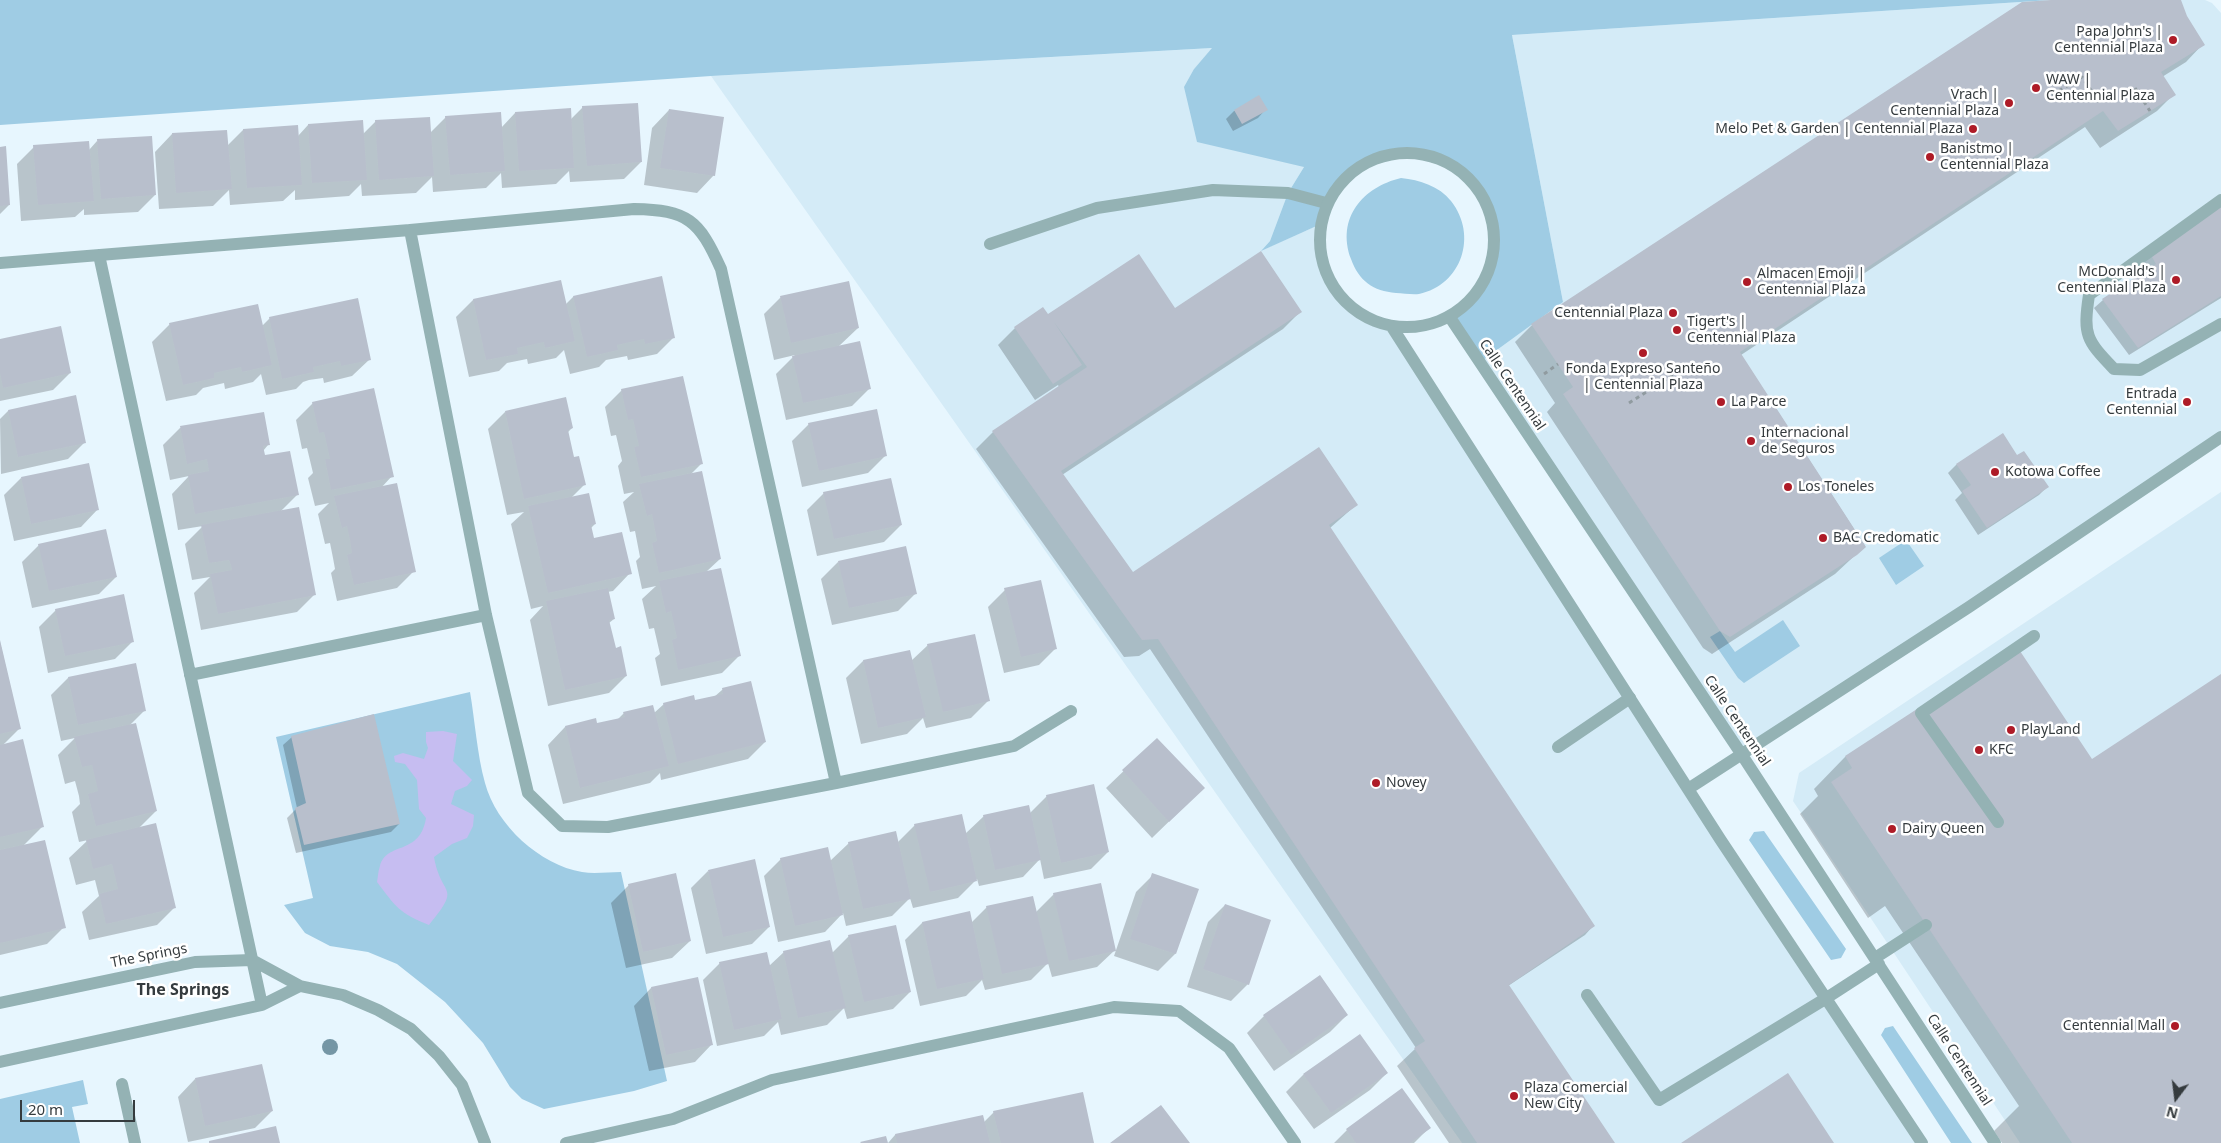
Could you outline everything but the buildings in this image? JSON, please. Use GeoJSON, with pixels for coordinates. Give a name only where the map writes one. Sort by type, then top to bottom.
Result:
{"type":"FeatureCollection","features":[{"type":"Feature","properties":{"kind":"street"},"geometry":{"type":"LineString","coordinates":[[1411,153],[1440,159],[1465,174],[1484,198],[1494,225],[1494,255],[1484,283],[1466,306],[1451,319],[1412,328],[1392,326],[1367,319],[1343,300],[1326,275],[1321,224],[1326,203],[1334,190],[1355,169],[1382,156],[1411,153]]}},
{"type":"Feature","properties":{"kind":"street"},"geometry":{"type":"LineString","coordinates":[[990,244],[1097,208],[1213,190],[1288,192],[1326,203]]}},
{"type":"Feature","properties":{"kind":"street"},"geometry":{"type":"LineString","coordinates":[[2221,200],[2089,296],[2084,323],[2093,347],[2114,368],[2140,370],[2221,324]]}},
{"type":"Feature","properties":{"kind":"street"},"geometry":{"type":"LineString","coordinates":[[0,262],[410,230],[634,208],[663,209],[690,219],[708,240],[721,269],[836,783]]}},
{"type":"Feature","properties":{"kind":"street"},"geometry":{"type":"LineString","coordinates":[[410,230],[486,616],[528,793],[562,826],[608,827],[1014,746],[1071,711]]}},
{"type":"Feature","properties":{"kind":"street"},"geometry":{"type":"LineString","coordinates":[[99,255],[262,1005]]}},
{"type":"Feature","properties":{"kind":"street","name":"Calle Centennial"},"geometry":{"type":"LineString","coordinates":[[1451,319],[1742,755],[1995,1143]]}},
{"type":"Feature","properties":{"kind":"street"},"geometry":{"type":"LineString","coordinates":[[1392,326],[1688,789],[1825,999],[1922,1143]]}},
{"type":"Feature","properties":{"kind":"street"},"geometry":{"type":"LineString","coordinates":[[1688,789],[1977,602],[2221,437]]}},
{"type":"Feature","properties":{"kind":"street"},"geometry":{"type":"LineString","coordinates":[[190,675],[486,616]]}},
{"type":"Feature","properties":{"kind":"street"},"geometry":{"type":"LineString","coordinates":[[1998,822],[1921,713],[2034,636]]}},
{"type":"Feature","properties":{"kind":"street"},"geometry":{"type":"LineString","coordinates":[[1558,747],[1630,698]]}},
{"type":"Feature","properties":{"kind":"street"},"geometry":{"type":"LineString","coordinates":[[1587,995],[1659,1100],[1825,999],[1926,924]]}},
{"type":"Feature","properties":{"kind":"street"},"geometry":{"type":"LineString","coordinates":[[252,960],[300,986],[343,996],[378,1010],[410,1029],[439,1056],[462,1085],[485,1143]]}},
{"type":"Feature","properties":{"kind":"street","name":"The Springs"},"geometry":{"type":"LineString","coordinates":[[0,1003],[195,962],[252,960]]}},
{"type":"Feature","properties":{"kind":"street"},"geometry":{"type":"LineString","coordinates":[[0,1062],[262,1005],[300,986]]}},
{"type":"Feature","properties":{"kind":"street"},"geometry":{"type":"LineString","coordinates":[[566,1143],[673,1119],[772,1080],[1114,1007],[1179,1011],[1229,1048],[1295,1143]]}},
{"type":"Feature","properties":{"kind":"street"},"geometry":{"type":"LineString","coordinates":[[122,1084],[135,1143]]}},
{"type":"Feature","properties":{"kind":"path"},"geometry":{"type":"LineString","coordinates":[[2052,96],[2082,78],[2099,102]]}},
{"type":"Feature","properties":{"kind":"path"},"geometry":{"type":"LineString","coordinates":[[2135,88],[2150,111]]}},
{"type":"Feature","properties":{"kind":"path"},"geometry":{"type":"LineString","coordinates":[[1544,374],[1558,364]]}},
{"type":"Feature","properties":{"kind":"path"},"geometry":{"type":"LineString","coordinates":[[1629,403],[1681,370]]}},
{"type":"Feature","properties":{"kind":"shaded area"},"geometry":{"type":"Polygon","coordinates":[[[0,0],[2051,0],[1512,35],[1563,302],[1479,363],[1451,319],[1478,292],[1484,282],[1493,254],[1493,226],[1484,201],[1469,180],[1448,164],[1424,155],[1396,154],[1368,163],[1350,174],[1337,188],[1328,204],[1321,224],[1261,251],[1270,241],[1288,193],[1304,167],[1197,142],[1184,87],[1194,69],[1212,48],[711,76],[0,125],[0,0]]]}},
{"type":"Feature","properties":{"kind":"shaded area"},"geometry":{"type":"Polygon","coordinates":[[[2051,0],[2205,0],[2212,3],[2221,13],[2221,437],[1742,755],[1479,363],[1563,302],[1512,35],[2051,0]]]}},
{"type":"Feature","properties":{"kind":"shaded area"},"geometry":{"type":"Polygon","coordinates":[[[1213,48],[1194,69],[1304,167],[1288,193],[1270,241],[1262,250],[1321,224],[1326,276],[1343,300],[1367,319],[1392,327],[1922,1143],[1462,1143],[711,76],[1213,48]]]}},
{"type":"Feature","properties":{"kind":"shaded area"},"geometry":{"type":"Polygon","coordinates":[[[1401,178],[1422,182],[1441,191],[1451,201],[1459,214],[1463,229],[1464,243],[1461,257],[1455,270],[1434,289],[1419,294],[1388,292],[1368,284],[1354,267],[1347,244],[1347,230],[1350,218],[1356,207],[1375,189],[1387,182],[1401,178]]]}},
{"type":"Feature","properties":{"kind":"shaded area"},"geometry":{"type":"Polygon","coordinates":[[[2221,492],[2221,1143],[2020,1143],[1793,801],[1799,773],[2221,492]]]}},
{"type":"Feature","properties":{"kind":"shaded area"},"geometry":{"type":"Polygon","coordinates":[[[1906,540],[1924,566],[1896,585],[1879,558],[1906,540]]]}},
{"type":"Feature","properties":{"kind":"shaded area"},"geometry":{"type":"Polygon","coordinates":[[[1783,620],[1800,646],[1744,683],[1738,678],[1710,637],[1720,631],[1735,652],[1783,620]]]}},
{"type":"Feature","properties":{"kind":"shaded area"},"geometry":{"type":"Polygon","coordinates":[[[470,692],[485,783],[499,814],[509,828],[536,852],[566,868],[587,873],[621,872],[667,1081],[634,1091],[544,1109],[522,1099],[510,1087],[483,1043],[445,1002],[397,964],[368,952],[330,946],[305,933],[284,905],[313,898],[276,737],[470,692]]]}},
{"type":"Feature","properties":{"kind":"shaded area"},"geometry":{"type":"Polygon","coordinates":[[[443,731],[457,734],[453,761],[472,780],[467,786],[455,791],[451,804],[474,815],[473,826],[467,838],[452,844],[434,857],[437,870],[447,891],[447,896],[445,903],[429,925],[404,913],[377,882],[379,868],[384,858],[389,853],[411,843],[417,838],[423,830],[426,818],[419,809],[417,780],[405,764],[395,762],[394,756],[403,753],[424,759],[428,748],[426,732],[443,731]]]}},
{"type":"Feature","properties":{"kind":"shaded area"},"geometry":{"type":"Polygon","coordinates":[[[1764,831],[1846,949],[1841,958],[1831,960],[1749,840],[1754,832],[1764,831]]]}},
{"type":"Feature","properties":{"kind":"shaded area"},"geometry":{"type":"Polygon","coordinates":[[[1893,1026],[1972,1143],[1951,1143],[1881,1035],[1885,1028],[1893,1026]]]}},
{"type":"Feature","properties":{"kind":"shaded area"},"geometry":{"type":"Polygon","coordinates":[[[83,1080],[88,1104],[72,1107],[80,1143],[0,1143],[0,1099],[83,1080]]]}},
{"type":"Feature","properties":{"kind":"place","name":"Papa John's | Centennial Plaza"},"geometry":{"type":"Point","coordinates":[2173,40]}},
{"type":"Feature","properties":{"kind":"place","name":"WAW | Centennial Plaza"},"geometry":{"type":"Point","coordinates":[2036,88]}},
{"type":"Feature","properties":{"kind":"place","name":"Vrach | Centennial Plaza"},"geometry":{"type":"Point","coordinates":[2009,103]}},
{"type":"Feature","properties":{"kind":"place","name":"Melo Pet & Garden | Centennial Plaza"},"geometry":{"type":"Point","coordinates":[1973,129]}},
{"type":"Feature","properties":{"kind":"place","name":"Banistmo | Centennial Plaza"},"geometry":{"type":"Point","coordinates":[1930,157]}},
{"type":"Feature","properties":{"kind":"place","name":"McDonald's | Centennial Plaza"},"geometry":{"type":"Point","coordinates":[2176,280]}},
{"type":"Feature","properties":{"kind":"place","name":"Almacen Emoji | Centennial Plaza"},"geometry":{"type":"Point","coordinates":[1747,282]}},
{"type":"Feature","properties":{"kind":"place","name":"Centennial Plaza"},"geometry":{"type":"Point","coordinates":[1673,313]}},
{"type":"Feature","properties":{"kind":"place","name":"Tigert's | Centennial Plaza"},"geometry":{"type":"Point","coordinates":[1677,330]}},
{"type":"Feature","properties":{"kind":"place","name":"Fonda Expreso Santeño | Centennial Plaza"},"geometry":{"type":"Point","coordinates":[1643,353]}},
{"type":"Feature","properties":{"kind":"place","name":"La Parce"},"geometry":{"type":"Point","coordinates":[1721,402]}},
{"type":"Feature","properties":{"kind":"place","name":"Entrada Centennial"},"geometry":{"type":"Point","coordinates":[2187,402]}},
{"type":"Feature","properties":{"kind":"place","name":"Internacional de Seguros"},"geometry":{"type":"Point","coordinates":[1751,441]}},
{"type":"Feature","properties":{"kind":"place","name":"Kotowa Coffee"},"geometry":{"type":"Point","coordinates":[1995,472]}},
{"type":"Feature","properties":{"kind":"place","name":"Los Toneles"},"geometry":{"type":"Point","coordinates":[1788,487]}},
{"type":"Feature","properties":{"kind":"place","name":"BAC Credomatic"},"geometry":{"type":"Point","coordinates":[1823,538]}},
{"type":"Feature","properties":{"kind":"place","name":"PlayLand"},"geometry":{"type":"Point","coordinates":[2011,730]}},
{"type":"Feature","properties":{"kind":"place","name":"KFC"},"geometry":{"type":"Point","coordinates":[1979,750]}},
{"type":"Feature","properties":{"kind":"place","name":"Novey"},"geometry":{"type":"Point","coordinates":[1376,783]}},
{"type":"Feature","properties":{"kind":"place","name":"Dairy Queen"},"geometry":{"type":"Point","coordinates":[1892,829]}},
{"type":"Feature","properties":{"kind":"place","name":"Centennial Mall"},"geometry":{"type":"Point","coordinates":[2175,1026]}},
{"type":"Feature","properties":{"kind":"place","name":"Plaza Comercial New City"},"geometry":{"type":"Point","coordinates":[1514,1096]}},
{"type":"Feature","properties":{"kind":"district","name":"The Springs"},"geometry":{"type":"Point","coordinates":[183,990]}}]}
